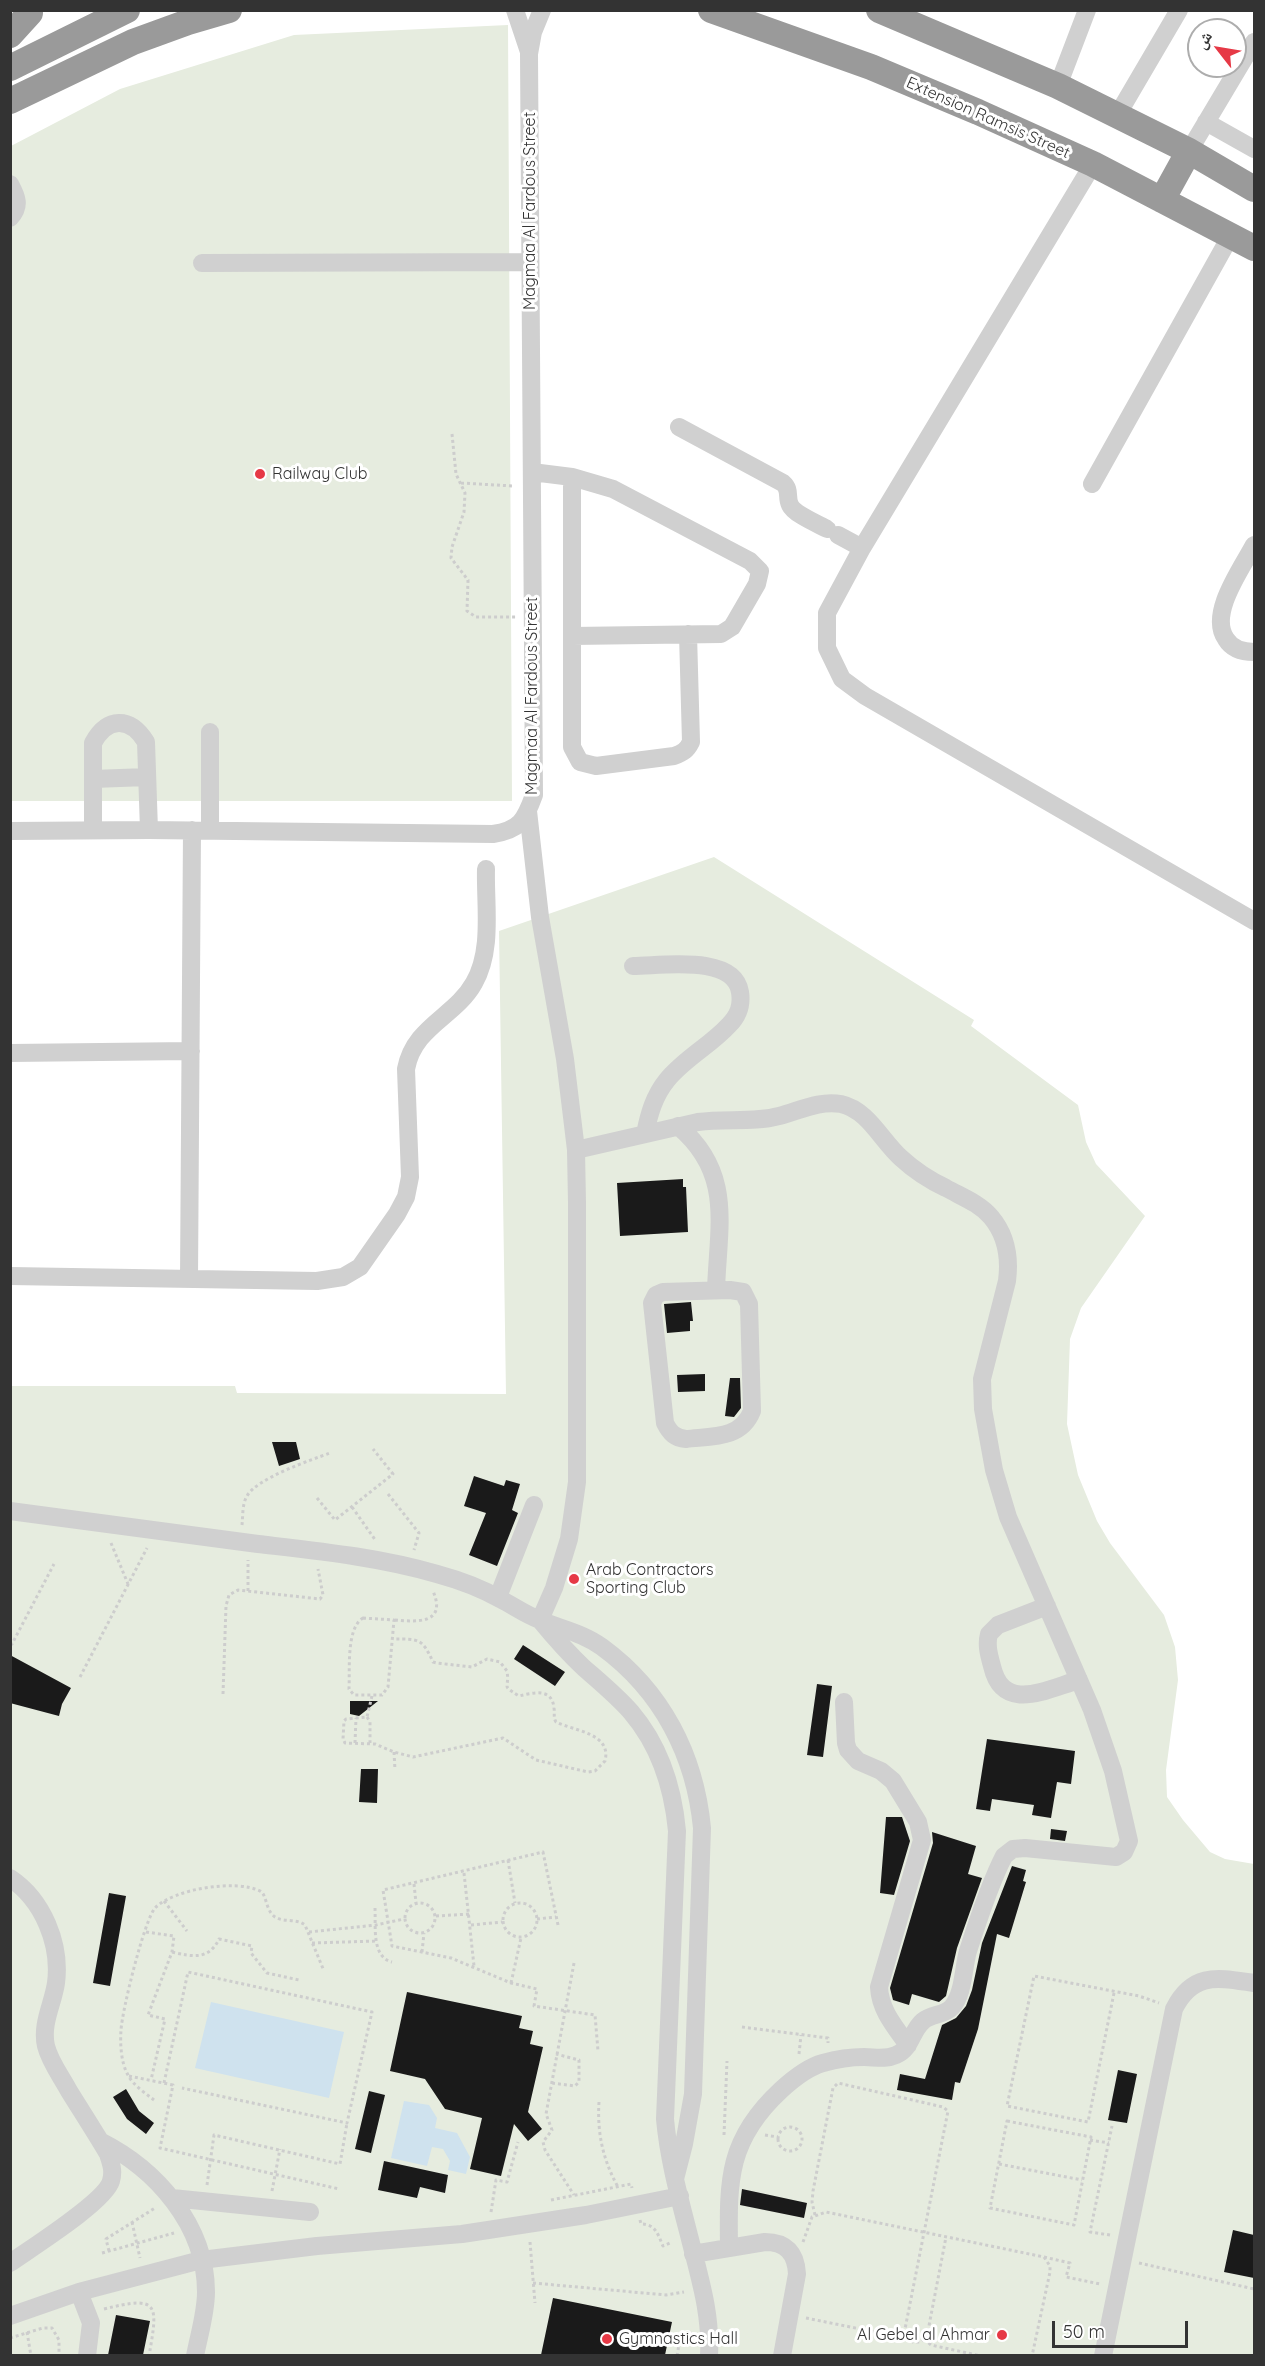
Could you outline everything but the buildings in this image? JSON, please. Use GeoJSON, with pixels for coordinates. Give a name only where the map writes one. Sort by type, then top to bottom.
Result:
{"type":"FeatureCollection","features":[{"type":"Feature","properties":{"kind":"highway"},"geometry":{"type":"LineString","coordinates":[[10,68],[127,10]]}},
{"type":"Feature","properties":{"kind":"highway"},"geometry":{"type":"LineString","coordinates":[[10,101],[133,42],[229,10]]}},
{"type":"Feature","properties":{"kind":"highway","name":"Extension Ramsis Street"},"geometry":{"type":"LineString","coordinates":[[711,10],[871,67],[978,112],[1093,164],[1254,248]]}},
{"type":"Feature","properties":{"kind":"highway"},"geometry":{"type":"LineString","coordinates":[[879,10],[995,57],[1118,114],[1189,151],[1254,189]]}},
{"type":"Feature","properties":{"kind":"highway"},"geometry":{"type":"LineString","coordinates":[[10,35],[25,15]]}},
{"type":"Feature","properties":{"kind":"highway"},"geometry":{"type":"LineString","coordinates":[[1162,200],[1189,151]]}},
{"type":"Feature","properties":{"kind":"street","name":"Magmaa Al Fardous Street"},"geometry":{"type":"LineString","coordinates":[[516,10],[529,54]]}},
{"type":"Feature","properties":{"kind":"street","name":"Magmaa Al Fardous Street"},"geometry":{"type":"LineString","coordinates":[[10,831],[201,830],[493,834],[508,832],[518,826],[528,811],[534,795],[529,54],[533,32],[542,10]]}},
{"type":"Feature","properties":{"kind":"street"},"geometry":{"type":"LineString","coordinates":[[1058,86],[1086,10]]}},
{"type":"Feature","properties":{"kind":"street"},"geometry":{"type":"LineString","coordinates":[[1118,114],[1179,10]]}},
{"type":"Feature","properties":{"kind":"street"},"geometry":{"type":"LineString","coordinates":[[1189,151],[1254,42]]}},
{"type":"Feature","properties":{"kind":"street"},"geometry":{"type":"LineString","coordinates":[[1206,122],[1254,149]]}},
{"type":"Feature","properties":{"kind":"street"},"geometry":{"type":"LineString","coordinates":[[1093,164],[862,548],[827,613],[827,648],[842,679],[876,702],[1254,921]]}},
{"type":"Feature","properties":{"kind":"street"},"geometry":{"type":"LineString","coordinates":[[10,184],[18,199],[17,208],[10,218]]}},
{"type":"Feature","properties":{"kind":"street"},"geometry":{"type":"LineString","coordinates":[[1092,484],[1232,235]]}},
{"type":"Feature","properties":{"kind":"street"},"geometry":{"type":"LineString","coordinates":[[202,263],[530,262]]}},
{"type":"Feature","properties":{"kind":"street"},"geometry":{"type":"LineString","coordinates":[[679,427],[783,483],[789,491],[789,501],[793,510],[862,548]]}},
{"type":"Feature","properties":{"kind":"street"},"geometry":{"type":"LineString","coordinates":[[532,479],[572,477],[613,489],[756,565],[760,571],[760,578],[732,627],[721,634],[572,636]]}},
{"type":"Feature","properties":{"kind":"street"},"geometry":{"type":"LineString","coordinates":[[572,477],[572,747],[580,762],[596,766],[674,756],[688,749],[691,741],[688,634]]}},
{"type":"Feature","properties":{"kind":"street"},"geometry":{"type":"LineString","coordinates":[[1254,545],[1222,607],[1219,622],[1220,629],[1228,643],[1241,650],[1254,652]]}},
{"type":"Feature","properties":{"kind":"street"},"geometry":{"type":"LineString","coordinates":[[93,830],[93,743],[100,731],[112,724],[126,723],[138,730],[146,742],[149,830]]}},
{"type":"Feature","properties":{"kind":"street"},"geometry":{"type":"LineString","coordinates":[[189,1279],[191,1051],[201,830],[210,732]]}},
{"type":"Feature","properties":{"kind":"street"},"geometry":{"type":"LineString","coordinates":[[93,779],[147,777]]}},
{"type":"Feature","properties":{"kind":"street"},"geometry":{"type":"LineString","coordinates":[[528,811],[540,917],[559,1011],[576,1150],[577,1482],[569,1539],[554,1588],[540,1620]]}},
{"type":"Feature","properties":{"kind":"street"},"geometry":{"type":"LineString","coordinates":[[10,1276],[317,1281],[343,1277],[352,1273],[367,1259],[402,1206],[408,1187],[406,1069],[408,1058],[422,1034],[468,993],[483,961],[486,869]]}},
{"type":"Feature","properties":{"kind":"street"},"geometry":{"type":"LineString","coordinates":[[633,966],[718,967],[731,974],[739,987],[742,1001],[738,1015],[728,1026],[667,1080],[656,1096],[648,1115],[645,1134]]}},
{"type":"Feature","properties":{"kind":"street"},"geometry":{"type":"LineString","coordinates":[[10,1053],[191,1051]]}},
{"type":"Feature","properties":{"kind":"street"},"geometry":{"type":"LineString","coordinates":[[576,1150],[713,1120],[762,1120],[828,1103],[847,1106],[865,1118],[886,1142],[917,1171],[972,1201],[991,1217],[1004,1238],[1009,1267],[984,1366],[981,1394],[982,1409],[1000,1494],[1103,1740],[1128,1834],[1127,1847],[1120,1855],[1110,1857],[1025,1848],[1008,1852],[1001,1862],[971,1942],[954,2004],[941,2014],[922,2021],[903,2051],[888,2058],[845,2058],[820,2064],[791,2081],[760,2111],[746,2132],[734,2160],[729,2189],[729,2247]]}},
{"type":"Feature","properties":{"kind":"street"},"geometry":{"type":"LineString","coordinates":[[678,1126],[707,1158],[719,1191],[716,1290]]}},
{"type":"Feature","properties":{"kind":"street"},"geometry":{"type":"LineString","coordinates":[[716,1290],[736,1290],[743,1292],[747,1297],[752,1411],[745,1424],[735,1432],[680,1438],[668,1430],[665,1423],[652,1303],[656,1295],[663,1292],[716,1290]]}},
{"type":"Feature","properties":{"kind":"street"},"geometry":{"type":"LineString","coordinates":[[498,1597],[534,1505]]}},
{"type":"Feature","properties":{"kind":"street"},"geometry":{"type":"LineString","coordinates":[[10,1511],[379,1560],[417,1568],[470,1585],[540,1620],[582,1636],[615,1658],[641,1682],[657,1702],[683,1746],[696,1786],[702,1828],[693,2094],[678,2188]]}},
{"type":"Feature","properties":{"kind":"street"},"geometry":{"type":"LineString","coordinates":[[1047,1606],[998,1625],[988,1634],[987,1646],[997,1682],[1009,1693],[1026,1695],[1079,1680]]}},
{"type":"Feature","properties":{"kind":"street"},"geometry":{"type":"LineString","coordinates":[[540,1620],[572,1655],[633,1714],[647,1733],[665,1770],[671,1790],[677,1831],[665,2119],[693,2254],[704,2289],[710,2324],[709,2355]]}},
{"type":"Feature","properties":{"kind":"street"},"geometry":{"type":"LineString","coordinates":[[844,1702],[848,1750],[858,1761],[880,1771],[893,1781],[918,1822],[921,1832],[921,1848],[879,1987],[882,2005],[908,2045]]}},
{"type":"Feature","properties":{"kind":"street"},"geometry":{"type":"LineString","coordinates":[[10,1878],[28,1894],[40,1909],[54,1945],[57,1965],[56,1984],[45,2030],[48,2055],[108,2154],[112,2172],[107,2190],[101,2198],[10,2263]]}},
{"type":"Feature","properties":{"kind":"street"},"geometry":{"type":"LineString","coordinates":[[672,1959],[698,1959]]}},
{"type":"Feature","properties":{"kind":"street"},"geometry":{"type":"LineString","coordinates":[[1103,2355],[1174,2009],[1186,1989],[1207,1979],[1219,1978],[1254,1983]]}},
{"type":"Feature","properties":{"kind":"street"},"geometry":{"type":"LineString","coordinates":[[100,2140],[144,2168],[172,2198],[190,2228],[206,2283],[206,2298],[195,2355]]}},
{"type":"Feature","properties":{"kind":"street"},"geometry":{"type":"LineString","coordinates":[[10,2316],[79,2292],[201,2260],[493,2229],[586,2215],[678,2188]]}},
{"type":"Feature","properties":{"kind":"street"},"geometry":{"type":"LineString","coordinates":[[172,2198],[310,2212]]}},
{"type":"Feature","properties":{"kind":"street"},"geometry":{"type":"LineString","coordinates":[[693,2254],[775,2242],[785,2246],[793,2254],[797,2264],[797,2274],[782,2355]]}},
{"type":"Feature","properties":{"kind":"street"},"geometry":{"type":"LineString","coordinates":[[79,2292],[82,2305],[92,2323],[87,2355]]}},
{"type":"Feature","properties":{"kind":"path"},"geometry":{"type":"LineString","coordinates":[[452,434],[456,474],[465,493],[464,513],[452,547],[451,558],[468,580],[467,611],[476,617],[533,616]]}},
{"type":"Feature","properties":{"kind":"path"},"geometry":{"type":"LineString","coordinates":[[461,483],[532,479]]}},
{"type":"Feature","properties":{"kind":"path"},"geometry":{"type":"LineString","coordinates":[[317,1498],[335,1520],[393,1474],[373,1449]]}},
{"type":"Feature","properties":{"kind":"path"},"geometry":{"type":"LineString","coordinates":[[248,1591],[244,1542],[245,1499],[250,1492],[284,1470],[330,1453]]}},
{"type":"Feature","properties":{"kind":"path"},"geometry":{"type":"LineString","coordinates":[[388,1494],[418,1533],[417,1568],[436,1598],[436,1609],[429,1618],[418,1622],[394,1620],[363,1618],[357,1622],[352,1631],[349,1689],[354,1695],[382,1695],[387,1691],[394,1620]]}},
{"type":"Feature","properties":{"kind":"path"},"geometry":{"type":"LineString","coordinates":[[352,1507],[379,1546],[379,1560]]}},
{"type":"Feature","properties":{"kind":"path"},"geometry":{"type":"LineString","coordinates":[[100,1523],[116,1552],[128,1584]]}},
{"type":"Feature","properties":{"kind":"path"},"geometry":{"type":"LineString","coordinates":[[80,1677],[156,1530]]}},
{"type":"Feature","properties":{"kind":"path"},"geometry":{"type":"LineString","coordinates":[[223,1694],[226,1600],[233,1592],[248,1591],[320,1599],[323,1595],[320,1578],[306,1550]]}},
{"type":"Feature","properties":{"kind":"path"},"geometry":{"type":"LineString","coordinates":[[10,1643],[12,1644],[54,1564]]}},
{"type":"Feature","properties":{"kind":"path"},"geometry":{"type":"LineString","coordinates":[[367,1717],[346,1719],[343,1723],[344,1741],[370,1743],[413,1757],[503,1738],[536,1760],[588,1772],[601,1767],[607,1755],[607,1749],[601,1740],[555,1722],[553,1703],[545,1694],[531,1691],[519,1696],[508,1690],[507,1671],[500,1662],[487,1659],[472,1667],[437,1664],[433,1662],[429,1651],[421,1641],[393,1639]]}},
{"type":"Feature","properties":{"kind":"path"},"geometry":{"type":"LineString","coordinates":[[370,1743],[370,1722],[367,1717],[372,1695]]}},
{"type":"Feature","properties":{"kind":"path"},"geometry":{"type":"LineString","coordinates":[[355,1743],[356,1718]]}},
{"type":"Feature","properties":{"kind":"path"},"geometry":{"type":"LineString","coordinates":[[394,1752],[395,1770]]}},
{"type":"Feature","properties":{"kind":"path"},"geometry":{"type":"LineString","coordinates":[[558,1925],[543,1852],[508,1859],[464,1873],[382,1890],[392,1946],[451,1958],[511,1983],[537,1989],[534,2006],[595,2015],[598,2051]]}},
{"type":"Feature","properties":{"kind":"path"},"geometry":{"type":"LineString","coordinates":[[508,1859],[515,1903]]}},
{"type":"Feature","properties":{"kind":"path"},"geometry":{"type":"LineString","coordinates":[[464,1873],[474,1966]]}},
{"type":"Feature","properties":{"kind":"path"},"geometry":{"type":"LineString","coordinates":[[414,1884],[416,1902]]}},
{"type":"Feature","properties":{"kind":"path"},"geometry":{"type":"LineString","coordinates":[[154,2100],[128,2075],[121,2045],[122,2019],[151,1915],[164,1901],[205,1888],[239,1887],[259,1890],[264,1894],[266,1907],[270,1913],[282,1920],[299,1921],[305,1925],[324,1971]]}},
{"type":"Feature","properties":{"kind":"path"},"geometry":{"type":"LineString","coordinates":[[164,1901],[188,1932]]}},
{"type":"Feature","properties":{"kind":"path"},"geometry":{"type":"LineString","coordinates":[[416,1902],[431,1907],[435,1916],[433,1927],[424,1933],[409,1929],[404,1919],[407,1909],[416,1902]]}},
{"type":"Feature","properties":{"kind":"path"},"geometry":{"type":"LineString","coordinates":[[515,1903],[532,1907],[537,1919],[533,1931],[522,1937],[509,1934],[502,1922],[504,1912],[515,1903]]}},
{"type":"Feature","properties":{"kind":"path"},"geometry":{"type":"LineString","coordinates":[[375,1908],[379,1954],[384,1960],[392,1962]]}},
{"type":"Feature","properties":{"kind":"path"},"geometry":{"type":"LineString","coordinates":[[435,1916],[470,1914]]}},
{"type":"Feature","properties":{"kind":"path"},"geometry":{"type":"LineString","coordinates":[[537,1919],[556,1917]]}},
{"type":"Feature","properties":{"kind":"path"},"geometry":{"type":"LineString","coordinates":[[309,1932],[376,1925],[404,1919]]}},
{"type":"Feature","properties":{"kind":"path"},"geometry":{"type":"LineString","coordinates":[[471,1925],[502,1922]]}},
{"type":"Feature","properties":{"kind":"path"},"geometry":{"type":"LineString","coordinates":[[145,1932],[174,1936],[172,1952],[148,2015],[165,2019],[152,2080]]}},
{"type":"Feature","properties":{"kind":"path"},"geometry":{"type":"LineString","coordinates":[[422,1952],[424,1933]]}},
{"type":"Feature","properties":{"kind":"path"},"geometry":{"type":"LineString","coordinates":[[511,1983],[522,1937]]}},
{"type":"Feature","properties":{"kind":"path"},"geometry":{"type":"LineString","coordinates":[[172,1952],[202,1956],[212,1950],[219,1939],[252,1946],[251,1953],[267,1973],[299,1980]]}},
{"type":"Feature","properties":{"kind":"path"},"geometry":{"type":"LineString","coordinates":[[312,1943],[377,1941]]}},
{"type":"Feature","properties":{"kind":"path"},"geometry":{"type":"LineString","coordinates":[[574,1963],[546,2114],[552,2130],[544,2139],[543,2146],[586,2215]]}},
{"type":"Feature","properties":{"kind":"path"},"geometry":{"type":"LineString","coordinates":[[164,2083],[188,1972],[372,2012],[340,2164],[214,2135],[205,2202]]}},
{"type":"Feature","properties":{"kind":"path"},"geometry":{"type":"LineString","coordinates":[[1114,1993],[1088,2122],[1007,2106],[1034,1976],[1145,1998],[1174,2009]]}},
{"type":"Feature","properties":{"kind":"path"},"geometry":{"type":"LineString","coordinates":[[742,2027],[828,2038],[826,2054],[820,2064]]}},
{"type":"Feature","properties":{"kind":"path"},"geometry":{"type":"LineString","coordinates":[[552,2083],[575,2086],[579,2082],[579,2060],[556,2054]]}},
{"type":"Feature","properties":{"kind":"path"},"geometry":{"type":"LineString","coordinates":[[727,2061],[723,2155],[734,2160]]}},
{"type":"Feature","properties":{"kind":"path"},"geometry":{"type":"LineString","coordinates":[[128,2075],[173,2085],[160,2148],[339,2189]]}},
{"type":"Feature","properties":{"kind":"path"},"geometry":{"type":"LineString","coordinates":[[815,2215],[812,2202],[813,2191],[833,2088],[838,2083],[943,2107],[948,2111],[906,2335]]}},
{"type":"Feature","properties":{"kind":"path"},"geometry":{"type":"LineString","coordinates":[[182,2088],[347,2123]]}},
{"type":"Feature","properties":{"kind":"path"},"geometry":{"type":"LineString","coordinates":[[599,2102],[601,2146],[618,2187]]}},
{"type":"Feature","properties":{"kind":"path"},"geometry":{"type":"LineString","coordinates":[[1007,2121],[1091,2137],[1090,2140],[1074,2224],[990,2208],[1007,2121]]}},
{"type":"Feature","properties":{"kind":"path"},"geometry":{"type":"LineString","coordinates":[[787,2127],[796,2128],[802,2135],[802,2144],[795,2151],[787,2151],[779,2146],[780,2132],[787,2127]]}},
{"type":"Feature","properties":{"kind":"path"},"geometry":{"type":"LineString","coordinates":[[1112,2127],[1090,2232],[1127,2237]]}},
{"type":"Feature","properties":{"kind":"path"},"geometry":{"type":"LineString","coordinates":[[1090,2140],[1109,2144]]}},
{"type":"Feature","properties":{"kind":"path"},"geometry":{"type":"LineString","coordinates":[[493,2229],[490,2210],[496,2180],[507,2182],[518,2142]]}},
{"type":"Feature","properties":{"kind":"path"},"geometry":{"type":"LineString","coordinates":[[269,2208],[280,2149]]}},
{"type":"Feature","properties":{"kind":"path"},"geometry":{"type":"LineString","coordinates":[[999,2164],[1082,2180]]}},
{"type":"Feature","properties":{"kind":"path"},"geometry":{"type":"LineString","coordinates":[[109,2251],[106,2239],[172,2198]]}},
{"type":"Feature","properties":{"kind":"path"},"geometry":{"type":"LineString","coordinates":[[797,2264],[810,2221],[815,2215],[826,2212],[1070,2263],[1066,2277],[1105,2285]]}},
{"type":"Feature","properties":{"kind":"path"},"geometry":{"type":"LineString","coordinates":[[132,2222],[144,2275]]}},
{"type":"Feature","properties":{"kind":"path"},"geometry":{"type":"LineString","coordinates":[[102,2253],[190,2228]]}},
{"type":"Feature","properties":{"kind":"path"},"geometry":{"type":"LineString","coordinates":[[906,2335],[913,2342],[924,2339],[928,2332],[946,2237]]}},
{"type":"Feature","properties":{"kind":"path"},"geometry":{"type":"LineString","coordinates":[[1032,2355],[1050,2272],[1050,2266],[1044,2257]]}},
{"type":"Feature","properties":{"kind":"path"},"geometry":{"type":"LineString","coordinates":[[1122,2259],[1254,2289]]}},
{"type":"Feature","properties":{"kind":"path"},"geometry":{"type":"LineString","coordinates":[[533,2283],[666,2295],[704,2289]]}},
{"type":"Feature","properties":{"kind":"path"},"geometry":{"type":"LineString","coordinates":[[88,2313],[132,2302],[145,2303],[154,2312],[155,2318],[149,2355]]}},
{"type":"Feature","properties":{"kind":"path"},"geometry":{"type":"LineString","coordinates":[[790,2314],[895,2336],[906,2335]]}},
{"type":"Feature","properties":{"kind":"path"},"geometry":{"type":"LineString","coordinates":[[10,2338],[48,2327],[55,2331],[60,2345],[59,2355]]}},
{"type":"Feature","properties":{"kind":"path"},"geometry":{"type":"LineString","coordinates":[[27,2332],[31,2355]]}},
{"type":"Feature","properties":{"kind":"path"},"geometry":{"type":"LineString","coordinates":[[924,2339],[931,2344],[981,2355]]}},
{"type":"Feature","properties":{"kind":"shaded area","name":"Railway Club"},"geometry":{"type":"Polygon","coordinates":[[[508,25],[512,801],[11,801],[11,146],[120,89],[294,35],[508,25]]]}},
{"type":"Feature","properties":{"kind":"shaded area","name":"Arab Contractors Sporting Club"},"geometry":{"type":"Polygon","coordinates":[[[714,857],[974,1020],[971,1026],[1078,1105],[1086,1142],[1096,1164],[1145,1216],[1081,1308],[1070,1339],[1067,1424],[1078,1475],[1097,1521],[1110,1543],[1164,1615],[1175,1647],[1178,1680],[1166,1770],[1167,1797],[1210,1852],[1225,1859],[1254,1864],[1254,2355],[11,2356],[11,1386],[235,1386],[237,1393],[506,1394],[499,931],[714,857]]]}},
{"type":"Feature","properties":{"kind":"water"},"geometry":{"type":"Polygon","coordinates":[[[211,2002],[344,2032],[329,2098],[195,2068],[211,2002]]]}},
{"type":"Feature","properties":{"kind":"water"},"geometry":{"type":"Polygon","coordinates":[[[404,2101],[429,2105],[437,2118],[435,2128],[457,2133],[470,2157],[466,2174],[448,2170],[450,2161],[443,2149],[432,2147],[427,2166],[391,2158],[404,2101]]]}},
{"type":"Feature","properties":{"kind":"place","name":"Railway Club"},"geometry":{"type":"Point","coordinates":[260,474]}},
{"type":"Feature","properties":{"kind":"place","name":"Arab Contractors Sporting Club"},"geometry":{"type":"Point","coordinates":[574,1579]}},
{"type":"Feature","properties":{"kind":"place","name":"Al Gebel al Ahmar"},"geometry":{"type":"Point","coordinates":[1002,2335]}},
{"type":"Feature","properties":{"kind":"place","name":"Gymnastics Hall"},"geometry":{"type":"Point","coordinates":[607,2339]}}]}
